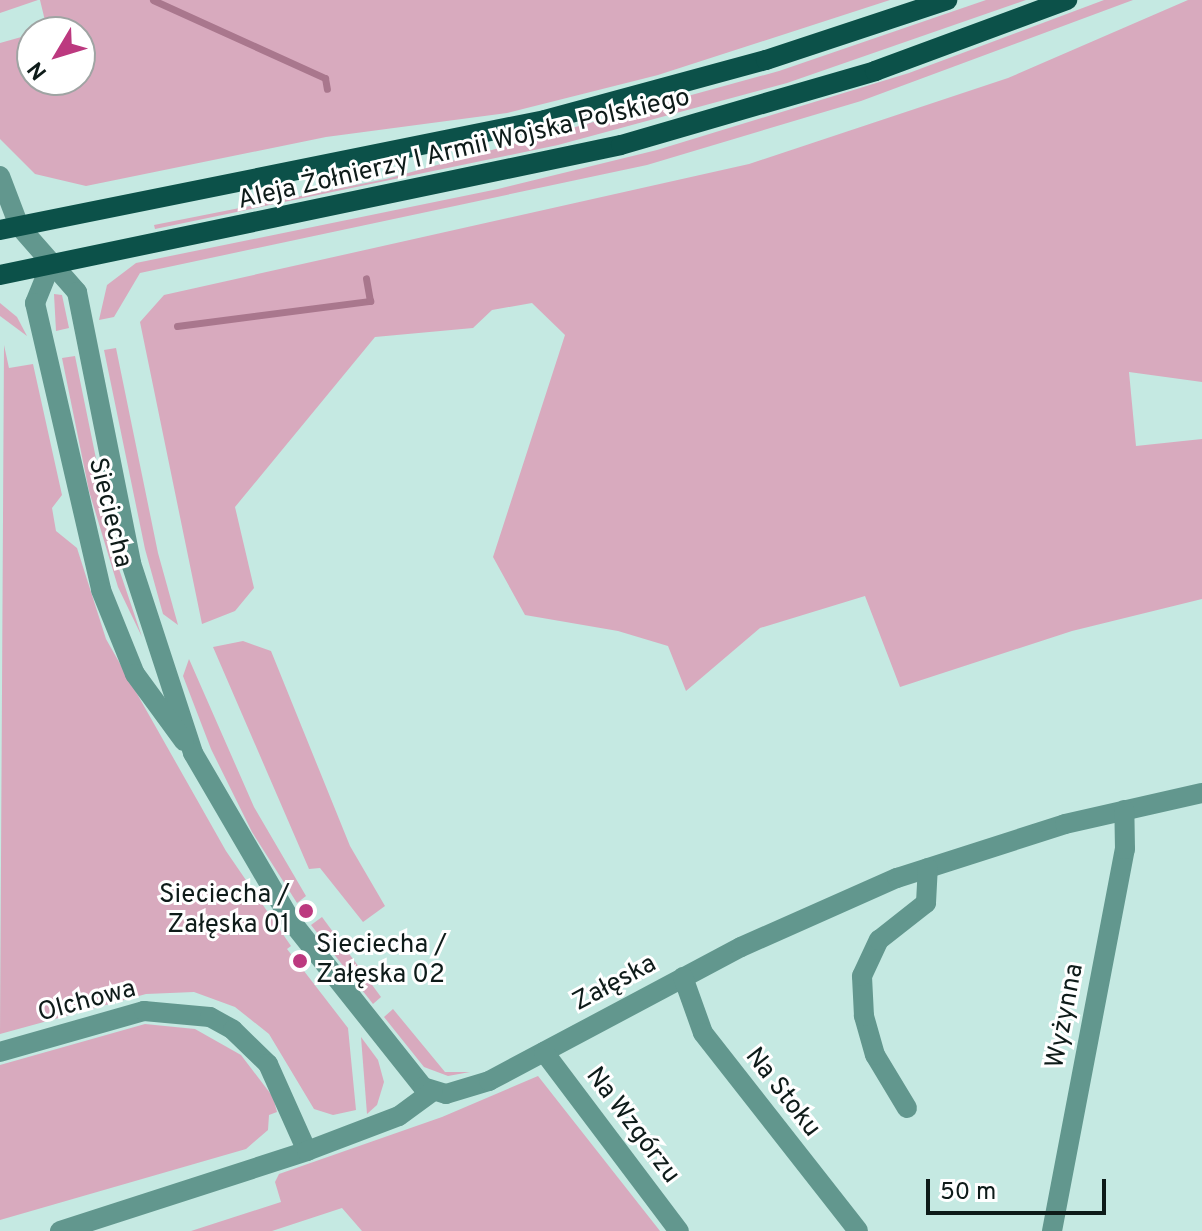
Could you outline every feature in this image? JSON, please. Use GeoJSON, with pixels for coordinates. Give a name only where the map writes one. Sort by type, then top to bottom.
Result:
{"type":"FeatureCollection","features":[{"type":"Feature","properties":{"kind":"main road","name":"Aleja Żołnierzy I Armii Wojska Polskiego"},"geometry":{"type":"LineString","coordinates":[[9,228],[545,120],[766,60],[947,0]]}},
{"type":"Feature","properties":{"kind":"main road","name":"Aleja Żołnierzy I Armii Wojska Polskiego"},"geometry":{"type":"LineString","coordinates":[[0,275],[621,145],[875,71],[1067,0]]}},
{"type":"Feature","properties":{"kind":"street","name":"Sieciecha"},"geometry":{"type":"LineString","coordinates":[[0,176],[9,228],[77,292],[131,563],[193,753]]}},
{"type":"Feature","properties":{"kind":"street","name":"Sieciecha"},"geometry":{"type":"LineString","coordinates":[[50,266],[35,303],[109,617],[135,674],[193,753],[291,921],[414,1079],[433,1091]]}},
{"type":"Feature","properties":{"kind":"street","name":"Załęska"},"geometry":{"type":"LineString","coordinates":[[433,1091],[460,1093],[797,921],[928,868],[1124,810],[1202,793]]}},
{"type":"Feature","properties":{"kind":"street","name":"Wyżynna"},"geometry":{"type":"LineString","coordinates":[[1052,1231],[1125,849],[1124,810]]}},
{"type":"Feature","properties":{"kind":"street"},"geometry":{"type":"LineString","coordinates":[[907,1108],[875,1055],[864,1016],[862,976],[879,940],[926,903],[928,868]]}},
{"type":"Feature","properties":{"kind":"street","name":"Na Stoku"},"geometry":{"type":"LineString","coordinates":[[683,977],[703,1033],[858,1231]]}},
{"type":"Feature","properties":{"kind":"street","name":"Olchowa"},"geometry":{"type":"LineString","coordinates":[[0,1052],[144,1011],[210,1017],[233,1030],[268,1064],[307,1151]]}},
{"type":"Feature","properties":{"kind":"street","name":"Na Wzgórzu"},"geometry":{"type":"LineString","coordinates":[[544,1052],[679,1231]]}},
{"type":"Feature","properties":{"kind":"street"},"geometry":{"type":"LineString","coordinates":[[60,1231],[307,1151],[399,1116],[433,1091]]}},
{"type":"Feature","properties":{"kind":"shaded area"},"geometry":{"type":"Polygon","coordinates":[[[0,0],[38,0],[0,13],[0,0]]]}},
{"type":"Feature","properties":{"kind":"shaded area"},"geometry":{"type":"Polygon","coordinates":[[[40,0],[890,0],[658,75],[507,113],[326,137],[86,186],[35,174],[0,139],[0,43],[16,38],[16,96],[96,96],[96,16],[44,16],[40,0]]]}},
{"type":"Feature","properties":{"kind":"shaded area"},"geometry":{"type":"Polygon","coordinates":[[[986,0],[1026,0],[787,83],[558,145],[155,229],[154,225],[386,179],[779,71],[986,0]]]}},
{"type":"Feature","properties":{"kind":"shaded area"},"geometry":{"type":"Polygon","coordinates":[[[1104,0],[1133,0],[861,101],[647,165],[140,273],[114,317],[99,320],[107,285],[136,263],[498,189],[657,150],[909,73],[1104,0]]]}},
{"type":"Feature","properties":{"kind":"shaded area"},"geometry":{"type":"Polygon","coordinates":[[[1188,0],[1202,0],[1202,382],[1129,372],[1136,446],[1202,439],[1202,599],[1072,631],[900,687],[865,596],[760,628],[686,691],[668,646],[618,631],[525,615],[493,557],[565,335],[532,303],[492,310],[473,328],[375,337],[235,507],[254,588],[235,611],[202,624],[140,322],[164,295],[749,164],[1008,78],[1188,0]]]}},
{"type":"Feature","properties":{"kind":"shaded area"},"geometry":{"type":"Polygon","coordinates":[[[54,294],[62,295],[69,328],[56,331],[54,294]]]}},
{"type":"Feature","properties":{"kind":"shaded area"},"geometry":{"type":"Polygon","coordinates":[[[0,303],[17,317],[27,336],[0,316],[0,303]]]}},
{"type":"Feature","properties":{"kind":"shaded area"},"geometry":{"type":"Polygon","coordinates":[[[4,345],[9,368],[33,364],[62,495],[52,508],[56,531],[77,548],[106,639],[226,851],[291,946],[287,949],[348,1028],[356,1110],[333,1115],[314,1109],[269,1034],[235,1007],[194,992],[146,994],[0,1034],[4,345]]]}},
{"type":"Feature","properties":{"kind":"shaded area"},"geometry":{"type":"Polygon","coordinates":[[[116,348],[158,553],[178,625],[163,614],[145,549],[104,350],[116,348]]]}},
{"type":"Feature","properties":{"kind":"shaded area"},"geometry":{"type":"Polygon","coordinates":[[[75,356],[118,566],[142,637],[118,587],[89,491],[62,358],[75,356]]]}},
{"type":"Feature","properties":{"kind":"shaded area"},"geometry":{"type":"Polygon","coordinates":[[[243,641],[271,651],[350,846],[385,906],[363,922],[320,868],[309,869],[213,647],[243,641]]]}},
{"type":"Feature","properties":{"kind":"shaded area"},"geometry":{"type":"Polygon","coordinates":[[[189,659],[254,807],[306,896],[297,903],[252,832],[211,749],[183,676],[189,659]]]}},
{"type":"Feature","properties":{"kind":"shaded area"},"geometry":{"type":"Polygon","coordinates":[[[322,917],[381,997],[373,1004],[311,925],[322,917]]]}},
{"type":"Feature","properties":{"kind":"shaded area"},"geometry":{"type":"Polygon","coordinates":[[[393,1009],[445,1072],[470,1072],[448,1076],[424,1067],[384,1017],[393,1009]]]}},
{"type":"Feature","properties":{"kind":"shaded area"},"geometry":{"type":"Polygon","coordinates":[[[145,1024],[195,1029],[241,1055],[273,1097],[277,1112],[269,1115],[268,1130],[246,1149],[0,1220],[0,1065],[145,1024]]]}},
{"type":"Feature","properties":{"kind":"shaded area"},"geometry":{"type":"Polygon","coordinates":[[[361,1037],[378,1060],[384,1082],[377,1105],[367,1114],[361,1037]]]}},
{"type":"Feature","properties":{"kind":"shaded area"},"geometry":{"type":"Polygon","coordinates":[[[538,1076],[660,1231],[362,1231],[342,1208],[272,1231],[191,1231],[281,1202],[275,1182],[279,1174],[442,1117],[538,1076]]]}},
{"type":"Feature","properties":{"kind":"waterway"},"geometry":{"type":"LineString","coordinates":[[153,0],[325,78],[327,89]]}},
{"type":"Feature","properties":{"kind":"waterway"},"geometry":{"type":"LineString","coordinates":[[177,326],[370,301],[366,278]]}},
{"type":"Feature","properties":{"kind":"place","name":"Sieciecha / Załęska 01"},"geometry":{"type":"Point","coordinates":[306,911]}},
{"type":"Feature","properties":{"kind":"place","name":"Sieciecha / Załęska 02"},"geometry":{"type":"Point","coordinates":[300,961]}}]}
